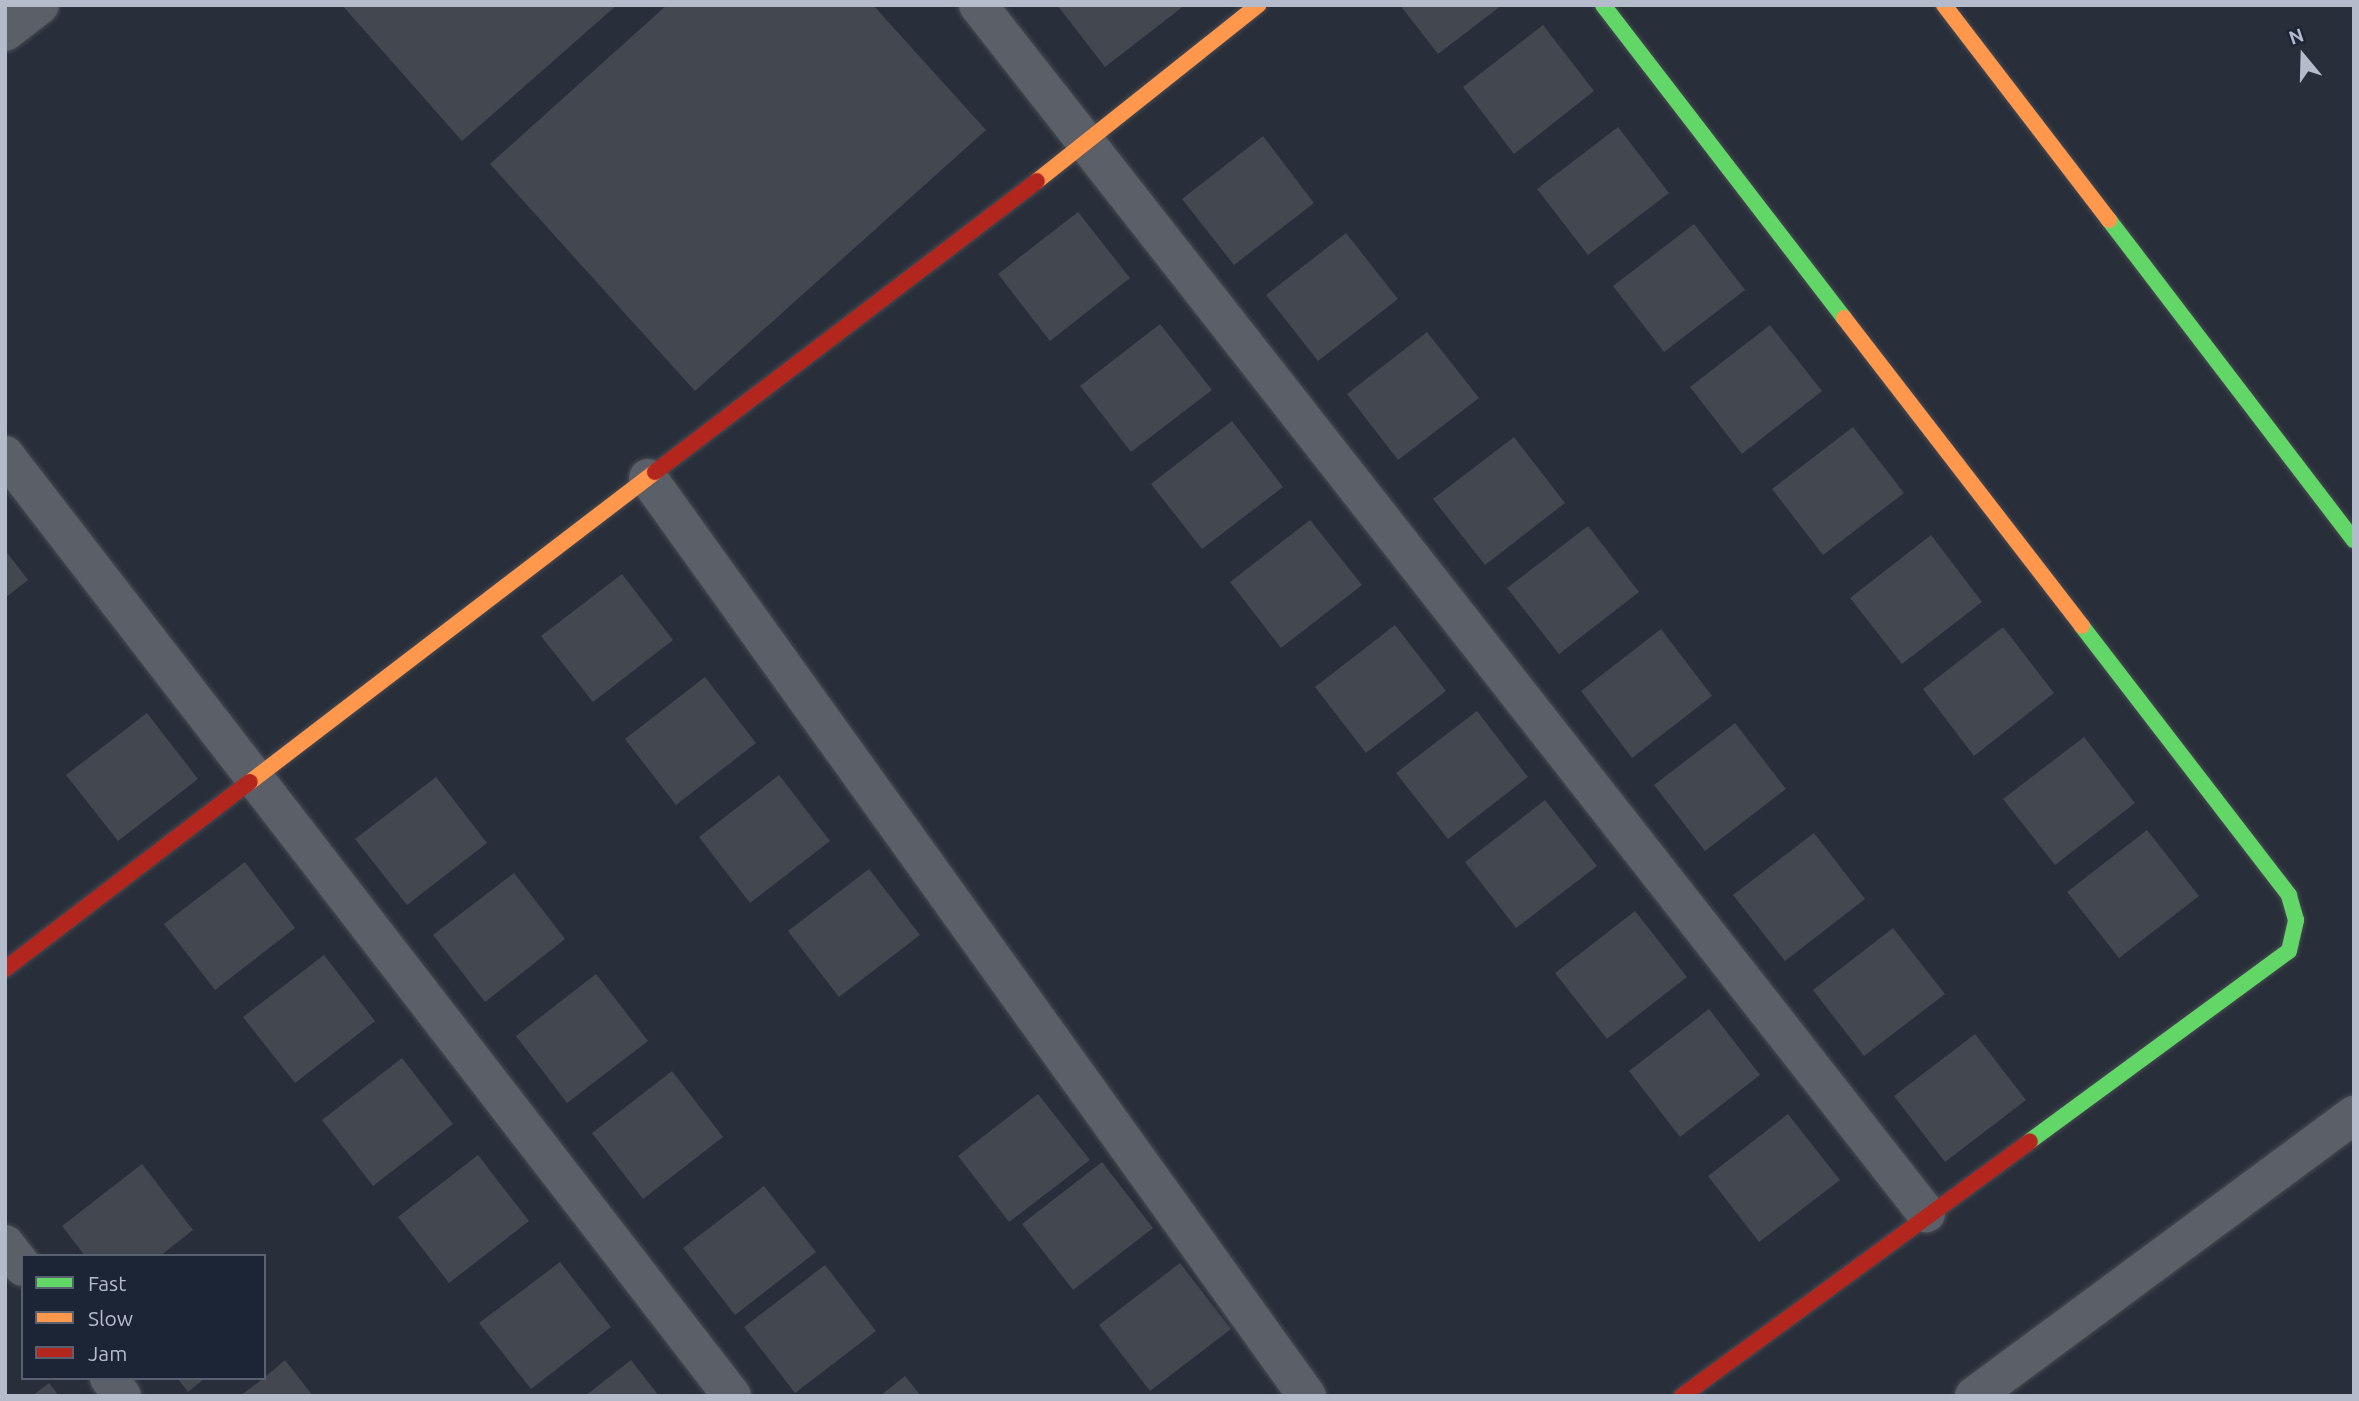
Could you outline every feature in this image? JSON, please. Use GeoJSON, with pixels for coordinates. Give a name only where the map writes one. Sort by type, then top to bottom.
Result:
{"type":"FeatureCollection","features":[{"type":"Feature","properties":{"kind":"street"},"geometry":{"type":"LineString","coordinates":[[5,32],[40,5]]}},
{"type":"Feature","properties":{"kind":"street"},"geometry":{"type":"LineString","coordinates":[[978,5],[1084,145],[1926,1213]]}},
{"type":"Feature","properties":{"kind":"street"},"geometry":{"type":"LineString","coordinates":[[5,970],[1084,145],[1258,5]]}},
{"type":"Feature","properties":{"kind":"street"},"geometry":{"type":"LineString","coordinates":[[1604,5],[2289,895],[2296,919],[2289,951],[1926,1213],[1682,1396]]}},
{"type":"Feature","properties":{"kind":"street"},"geometry":{"type":"LineString","coordinates":[[1944,5],[2354,540]]}},
{"type":"Feature","properties":{"kind":"street"},"geometry":{"type":"LineString","coordinates":[[5,455],[258,776],[732,1396]]}},
{"type":"Feature","properties":{"kind":"street"},"geometry":{"type":"LineString","coordinates":[[648,478],[1307,1396]]}},
{"type":"Feature","properties":{"kind":"street"},"geometry":{"type":"LineString","coordinates":[[1974,1396],[2354,1115]]}},
{"type":"Feature","properties":{"kind":"street"},"geometry":{"type":"LineString","coordinates":[[5,1244],[21,1264]]}},
{"type":"Feature","properties":{"kind":"street"},"geometry":{"type":"LineString","coordinates":[[110,1380],[122,1396]]}},
{"type":"Feature","properties":{"kind":"building"},"geometry":{"type":"Polygon","coordinates":[[[342,5],[617,5],[462,141],[342,5]]]}},
{"type":"Feature","properties":{"kind":"building"},"geometry":{"type":"Polygon","coordinates":[[[667,5],[873,5],[986,130],[695,391],[490,164],[667,5]]]}},
{"type":"Feature","properties":{"kind":"building"},"geometry":{"type":"Polygon","coordinates":[[[1057,5],[1185,5],[1105,67],[1057,5]]]}},
{"type":"Feature","properties":{"kind":"building"},"geometry":{"type":"Polygon","coordinates":[[[1400,5],[1502,5],[1438,54],[1400,5]]]}},
{"type":"Feature","properties":{"kind":"building"},"geometry":{"type":"Polygon","coordinates":[[[1543,25],[1594,91],[1514,154],[1463,87],[1543,25]]]}},
{"type":"Feature","properties":{"kind":"building"},"geometry":{"type":"Polygon","coordinates":[[[1618,127],[1669,193],[1588,255],[1537,189],[1618,127]]]}},
{"type":"Feature","properties":{"kind":"building"},"geometry":{"type":"Polygon","coordinates":[[[1263,136],[1314,203],[1234,265],[1182,199],[1263,136]]]}},
{"type":"Feature","properties":{"kind":"building"},"geometry":{"type":"Polygon","coordinates":[[[1078,212],[1130,278],[1050,341],[998,274],[1078,212]]]}},
{"type":"Feature","properties":{"kind":"building"},"geometry":{"type":"Polygon","coordinates":[[[1694,224],[1745,290],[1664,352],[1613,286],[1694,224]]]}},
{"type":"Feature","properties":{"kind":"building"},"geometry":{"type":"Polygon","coordinates":[[[1346,233],[1398,299],[1318,361],[1266,295],[1346,233]]]}},
{"type":"Feature","properties":{"kind":"building"},"geometry":{"type":"Polygon","coordinates":[[[1160,324],[1212,390],[1131,452],[1080,386],[1160,324]]]}},
{"type":"Feature","properties":{"kind":"building"},"geometry":{"type":"Polygon","coordinates":[[[1770,325],[1822,391],[1742,454],[1690,387],[1770,325]]]}},
{"type":"Feature","properties":{"kind":"building"},"geometry":{"type":"Polygon","coordinates":[[[1427,332],[1479,398],[1398,460],[1347,394],[1427,332]]]}},
{"type":"Feature","properties":{"kind":"building"},"geometry":{"type":"Polygon","coordinates":[[[1232,421],[1283,487],[1202,549],[1151,484],[1232,421]]]}},
{"type":"Feature","properties":{"kind":"building"},"geometry":{"type":"Polygon","coordinates":[[[1853,427],[1904,493],[1823,555],[1772,489],[1853,427]]]}},
{"type":"Feature","properties":{"kind":"building"},"geometry":{"type":"Polygon","coordinates":[[[1514,437],[1565,503],[1485,565],[1433,499],[1514,437]]]}},
{"type":"Feature","properties":{"kind":"building"},"geometry":{"type":"Polygon","coordinates":[[[1310,520],[1362,585],[1281,648],[1230,582],[1310,520]]]}},
{"type":"Feature","properties":{"kind":"building"},"geometry":{"type":"Polygon","coordinates":[[[1588,526],[1639,592],[1559,654],[1507,588],[1588,526]]]}},
{"type":"Feature","properties":{"kind":"building"},"geometry":{"type":"Polygon","coordinates":[[[1931,535],[1982,602],[1902,664],[1850,598],[1931,535]]]}},
{"type":"Feature","properties":{"kind":"building"},"geometry":{"type":"Polygon","coordinates":[[[5,550],[28,580],[5,598],[5,550]]]}},
{"type":"Feature","properties":{"kind":"building"},"geometry":{"type":"Polygon","coordinates":[[[622,574],[673,640],[593,702],[541,636],[622,574]]]}},
{"type":"Feature","properties":{"kind":"building"},"geometry":{"type":"Polygon","coordinates":[[[1395,625],[1446,691],[1366,753],[1315,687],[1395,625]]]}},
{"type":"Feature","properties":{"kind":"building"},"geometry":{"type":"Polygon","coordinates":[[[2003,627],[2054,693],[1974,756],[1923,689],[2003,627]]]}},
{"type":"Feature","properties":{"kind":"building"},"geometry":{"type":"Polygon","coordinates":[[[1661,629],[1712,696],[1632,758],[1581,691],[1661,629]]]}},
{"type":"Feature","properties":{"kind":"building"},"geometry":{"type":"Polygon","coordinates":[[[705,677],[756,743],[676,805],[625,739],[705,677]]]}},
{"type":"Feature","properties":{"kind":"building"},"geometry":{"type":"Polygon","coordinates":[[[1477,711],[1528,777],[1448,839],[1396,773],[1477,711]]]}},
{"type":"Feature","properties":{"kind":"building"},"geometry":{"type":"Polygon","coordinates":[[[147,713],[198,779],[118,841],[66,775],[147,713]]]}},
{"type":"Feature","properties":{"kind":"building"},"geometry":{"type":"Polygon","coordinates":[[[1735,723],[1786,789],[1705,851],[1654,785],[1735,723]]]}},
{"type":"Feature","properties":{"kind":"building"},"geometry":{"type":"Polygon","coordinates":[[[2084,737],[2135,803],[2055,865],[2003,799],[2084,737]]]}},
{"type":"Feature","properties":{"kind":"building"},"geometry":{"type":"Polygon","coordinates":[[[779,775],[830,841],[750,903],[699,837],[779,775]]]}},
{"type":"Feature","properties":{"kind":"building"},"geometry":{"type":"Polygon","coordinates":[[[436,777],[487,843],[407,905],[355,839],[436,777]]]}},
{"type":"Feature","properties":{"kind":"building"},"geometry":{"type":"Polygon","coordinates":[[[1545,800],[1597,866],[1516,928],[1465,862],[1545,800]]]}},
{"type":"Feature","properties":{"kind":"building"},"geometry":{"type":"Polygon","coordinates":[[[2147,830],[2199,896],[2119,958],[2067,892],[2147,830]]]}},
{"type":"Feature","properties":{"kind":"building"},"geometry":{"type":"Polygon","coordinates":[[[1814,833],[1865,899],[1785,961],[1733,895],[1814,833]]]}},
{"type":"Feature","properties":{"kind":"building"},"geometry":{"type":"Polygon","coordinates":[[[245,862],[295,928],[215,990],[164,924],[245,862]]]}},
{"type":"Feature","properties":{"kind":"building"},"geometry":{"type":"Polygon","coordinates":[[[869,869],[920,935],[839,997],[788,931],[869,869]]]}},
{"type":"Feature","properties":{"kind":"building"},"geometry":{"type":"Polygon","coordinates":[[[514,873],[565,939],[485,1002],[433,935],[514,873]]]}},
{"type":"Feature","properties":{"kind":"building"},"geometry":{"type":"Polygon","coordinates":[[[1635,911],[1687,977],[1607,1039],[1555,973],[1635,911]]]}},
{"type":"Feature","properties":{"kind":"building"},"geometry":{"type":"Polygon","coordinates":[[[1893,928],[1945,994],[1864,1056],[1813,990],[1893,928]]]}},
{"type":"Feature","properties":{"kind":"building"},"geometry":{"type":"Polygon","coordinates":[[[324,955],[375,1021],[295,1083],[243,1017],[324,955]]]}},
{"type":"Feature","properties":{"kind":"building"},"geometry":{"type":"Polygon","coordinates":[[[596,974],[648,1041],[567,1103],[516,1036],[596,974]]]}},
{"type":"Feature","properties":{"kind":"building"},"geometry":{"type":"Polygon","coordinates":[[[1709,1009],[1760,1075],[1680,1137],[1629,1071],[1709,1009]]]}},
{"type":"Feature","properties":{"kind":"building"},"geometry":{"type":"Polygon","coordinates":[[[1975,1034],[2026,1100],[1945,1162],[1894,1096],[1975,1034]]]}},
{"type":"Feature","properties":{"kind":"building"},"geometry":{"type":"Polygon","coordinates":[[[402,1058],[453,1124],[373,1186],[322,1120],[402,1058]]]}},
{"type":"Feature","properties":{"kind":"building"},"geometry":{"type":"Polygon","coordinates":[[[672,1071],[723,1137],[643,1199],[592,1133],[672,1071]]]}},
{"type":"Feature","properties":{"kind":"building"},"geometry":{"type":"Polygon","coordinates":[[[1038,1094],[1090,1160],[1009,1222],[958,1156],[1038,1094]]]}},
{"type":"Feature","properties":{"kind":"building"},"geometry":{"type":"Polygon","coordinates":[[[1788,1114],[1840,1180],[1759,1242],[1708,1176],[1788,1114]]]}},
{"type":"Feature","properties":{"kind":"building"},"geometry":{"type":"Polygon","coordinates":[[[478,1155],[529,1221],[449,1283],[398,1217],[478,1155]]]}},
{"type":"Feature","properties":{"kind":"building"},"geometry":{"type":"Polygon","coordinates":[[[1102,1162],[1153,1228],[1073,1290],[1022,1224],[1102,1162]]]}},
{"type":"Feature","properties":{"kind":"building"},"geometry":{"type":"Polygon","coordinates":[[[142,1164],[193,1230],[163,1254],[83,1254],[62,1226],[142,1164]]]}},
{"type":"Feature","properties":{"kind":"building"},"geometry":{"type":"Polygon","coordinates":[[[764,1186],[816,1252],[735,1315],[683,1248],[764,1186]]]}},
{"type":"Feature","properties":{"kind":"building"},"geometry":{"type":"Polygon","coordinates":[[[560,1262],[611,1327],[531,1389],[479,1323],[560,1262]]]}},
{"type":"Feature","properties":{"kind":"building"},"geometry":{"type":"Polygon","coordinates":[[[1180,1263],[1231,1329],[1150,1391],[1099,1325],[1180,1263]]]}},
{"type":"Feature","properties":{"kind":"building"},"geometry":{"type":"Polygon","coordinates":[[[825,1265],[876,1331],[795,1393],[744,1327],[825,1265]]]}},
{"type":"Feature","properties":{"kind":"building"},"geometry":{"type":"Polygon","coordinates":[[[285,1360],[313,1396],[240,1396],[261,1380],[266,1380],[266,1376],[285,1360]]]}},
{"type":"Feature","properties":{"kind":"building"},"geometry":{"type":"Polygon","coordinates":[[[631,1360],[659,1396],[585,1396],[631,1360]]]}},
{"type":"Feature","properties":{"kind":"building"},"geometry":{"type":"Polygon","coordinates":[[[905,1376],[921,1396],[880,1396],[905,1376]]]}},
{"type":"Feature","properties":{"kind":"building"},"geometry":{"type":"Polygon","coordinates":[[[179,1380],[203,1380],[188,1392],[179,1380]]]}},
{"type":"Feature","properties":{"kind":"building"},"geometry":{"type":"Polygon","coordinates":[[[49,1383],[59,1396],[32,1396],[49,1383]]]}},
{"type":"Feature","properties":{"kind":"traffic: fast"},"geometry":{"type":"LineString","coordinates":[[1603,5],[1844,318]]}},
{"type":"Feature","properties":{"kind":"traffic: fast"},"geometry":{"type":"LineString","coordinates":[[2109,220],[2354,540]]}},
{"type":"Feature","properties":{"kind":"traffic: fast"},"geometry":{"type":"LineString","coordinates":[[2030,1141],[2289,951],[2296,920],[2289,895],[2082,626]]}},
{"type":"Feature","properties":{"kind":"traffic: slow"},"geometry":{"type":"LineString","coordinates":[[1037,181],[1258,5]]}},
{"type":"Feature","properties":{"kind":"traffic: slow"},"geometry":{"type":"LineString","coordinates":[[1944,5],[2109,220]]}},
{"type":"Feature","properties":{"kind":"traffic: slow"},"geometry":{"type":"LineString","coordinates":[[1844,318],[2082,626]]}},
{"type":"Feature","properties":{"kind":"traffic: slow"},"geometry":{"type":"LineString","coordinates":[[250,782],[655,472]]}},
{"type":"Feature","properties":{"kind":"traffic: jam"},"geometry":{"type":"LineString","coordinates":[[655,472],[1037,181]]}},
{"type":"Feature","properties":{"kind":"traffic: jam"},"geometry":{"type":"LineString","coordinates":[[5,969],[250,782]]}},
{"type":"Feature","properties":{"kind":"traffic: jam"},"geometry":{"type":"LineString","coordinates":[[1682,1396],[2030,1141]]}}]}
